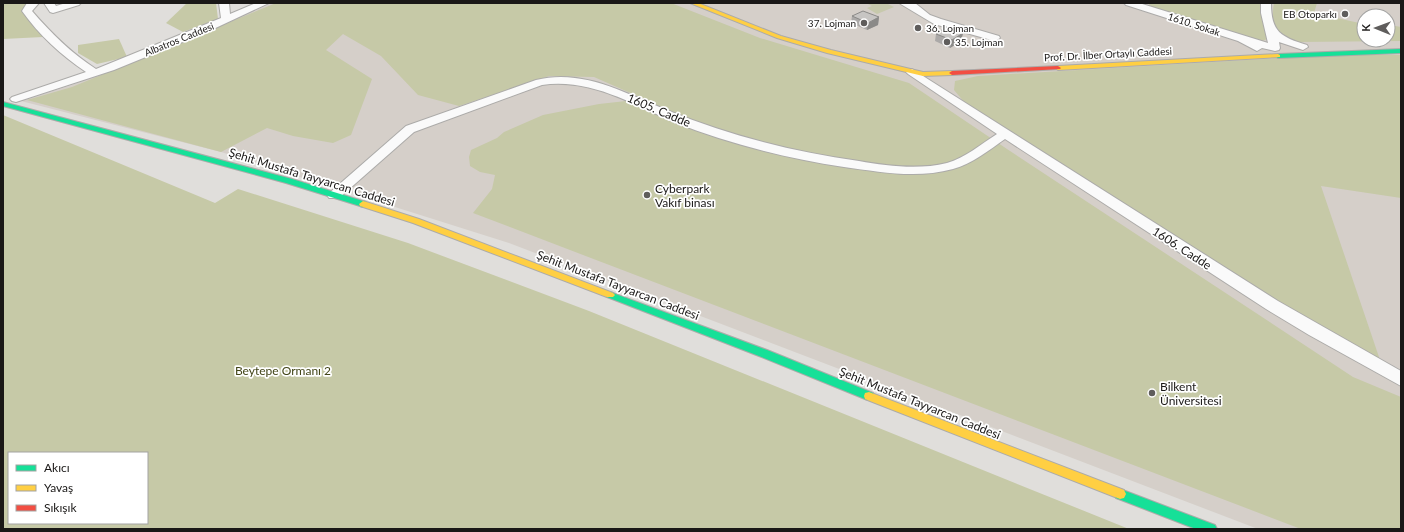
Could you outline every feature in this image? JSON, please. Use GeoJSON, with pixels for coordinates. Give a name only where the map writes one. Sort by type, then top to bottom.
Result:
{"type":"FeatureCollection","features":[{"type":"Feature","properties":{"kind":"street"},"geometry":{"type":"LineString","coordinates":[[34,3],[28,7],[27,11],[32,18],[65,53],[93,72]]}},
{"type":"Feature","properties":{"kind":"street"},"geometry":{"type":"LineString","coordinates":[[49,3],[53,10],[76,3]]}},
{"type":"Feature","properties":{"kind":"street"},"geometry":{"type":"LineString","coordinates":[[224,3],[226,19]]}},
{"type":"Feature","properties":{"kind":"street","name":"Albatros Caddesi"},"geometry":{"type":"LineString","coordinates":[[16,99],[47,90],[160,48],[264,3]]}},
{"type":"Feature","properties":{"kind":"street","name":"Prof. Dr. İlber Ortaylı Caddesi"},"geometry":{"type":"LineString","coordinates":[[693,3],[779,37],[829,52],[915,67],[938,74],[1271,47],[1347,52],[1401,51]]}},
{"type":"Feature","properties":{"kind":"street"},"geometry":{"type":"LineString","coordinates":[[710,3],[776,28],[814,40],[881,54]]}},
{"type":"Feature","properties":{"kind":"street"},"geometry":{"type":"LineString","coordinates":[[904,3],[909,3],[916,10],[933,20],[995,38]]}},
{"type":"Feature","properties":{"kind":"street","name":"1610. Sokak"},"geometry":{"type":"LineString","coordinates":[[1133,3],[1271,47],[1284,42],[1303,47]]}},
{"type":"Feature","properties":{"kind":"street"},"geometry":{"type":"LineString","coordinates":[[1266,3],[1271,47]]}},
{"type":"Feature","properties":{"kind":"street","name":"Prof. Dr. İlber Ortaylı Caddesi"},"geometry":{"type":"LineString","coordinates":[[951,63],[1029,61],[1271,47],[1401,46]]}},
{"type":"Feature","properties":{"kind":"street"},"geometry":{"type":"LineString","coordinates":[[931,63],[938,74]]}},
{"type":"Feature","properties":{"kind":"street","name":"1606. Cadde"},"geometry":{"type":"LineString","coordinates":[[915,67],[968,110],[1005,134],[1309,328],[1401,379]]}},
{"type":"Feature","properties":{"kind":"street","name":"1606. Cadde"},"geometry":{"type":"LineString","coordinates":[[938,74],[968,110]]}},
{"type":"Feature","properties":{"kind":"street","name":"1605. Cadde"},"geometry":{"type":"LineString","coordinates":[[334,195],[410,129],[534,84],[558,79],[570,79],[599,86],[634,99],[712,133],[748,144],[830,161],[889,170],[928,170],[952,165],[963,160],[1005,134]]}},
{"type":"Feature","properties":{"kind":"street","name":"Şehit Mustafa Tayyarcan Caddesi"},"geometry":{"type":"LineString","coordinates":[[3,104],[282,179],[416,221],[1211,529]]}},
{"type":"Feature","properties":{"kind":"shaded area","name":"Bilkent Üniversitesi"},"geometry":{"type":"Polygon","coordinates":[[[273,3],[1401,3],[1401,529],[1258,529],[509,243],[221,152],[21,101],[72,85],[273,3]]]}},
{"type":"Feature","properties":{"kind":"green space"},"geometry":{"type":"Polygon","coordinates":[[[3,3],[29,3],[22,10],[43,37],[3,39],[3,3]]]}},
{"type":"Feature","properties":{"kind":"green space"},"geometry":{"type":"Polygon","coordinates":[[[187,3],[216,3],[218,19],[183,32],[166,23],[187,3]]]}},
{"type":"Feature","properties":{"kind":"green space","name":"Bilkent Üniversitesi"},"geometry":{"type":"Polygon","coordinates":[[[276,3],[671,3],[760,38],[909,83],[1353,377],[1401,397],[1401,529],[1301,529],[473,213],[492,189],[495,175],[480,172],[470,166],[469,157],[471,150],[497,138],[504,132],[543,115],[599,104],[644,99],[594,77],[549,76],[459,106],[418,95],[381,56],[343,34],[326,50],[372,79],[351,135],[333,143],[293,136],[267,128],[221,152],[27,100],[72,87],[276,3]]]}},
{"type":"Feature","properties":{"kind":"green space"},"geometry":{"type":"Polygon","coordinates":[[[866,3],[886,3],[894,7],[877,14],[867,8],[872,6],[866,3]]]}},
{"type":"Feature","properties":{"kind":"green space"},"geometry":{"type":"Polygon","coordinates":[[[1150,3],[1261,3],[1267,39],[1262,41],[1152,8],[1149,5],[1150,3]]]}},
{"type":"Feature","properties":{"kind":"green space"},"geometry":{"type":"Polygon","coordinates":[[[1274,3],[1317,3],[1314,13],[1356,22],[1356,41],[1298,42],[1280,32],[1274,23],[1274,3]]]}},
{"type":"Feature","properties":{"kind":"green space"},"geometry":{"type":"Polygon","coordinates":[[[1396,26],[1401,27],[1401,41],[1396,41],[1396,26]]]}},
{"type":"Feature","properties":{"kind":"green space"},"geometry":{"type":"Polygon","coordinates":[[[119,39],[127,57],[97,64],[78,53],[78,45],[119,39]]]}},
{"type":"Feature","properties":{"kind":"green space"},"geometry":{"type":"Polygon","coordinates":[[[1329,55],[1401,55],[1401,198],[1321,186],[1380,360],[1302,316],[971,110],[954,90],[955,81],[978,76],[1329,55]]]}},
{"type":"Feature","properties":{"kind":"green space","name":"Beytepe Ormanı 2"},"geometry":{"type":"Polygon","coordinates":[[[3,115],[215,203],[238,189],[408,243],[589,311],[1129,529],[3,529],[3,115]]]}},
{"type":"Feature","properties":{"kind":"building"},"geometry":{"type":"Polygon","coordinates":[[[863,11],[879,17],[868,23],[852,16],[863,11]]]}},
{"type":"Feature","properties":{"kind":"building"},"geometry":{"type":"Polygon","coordinates":[[[946,27],[963,33],[952,40],[936,34],[946,27]]]}},
{"type":"Feature","properties":{"kind":"traffic: fast"},"geometry":{"type":"LineString","coordinates":[[1278,56],[1401,51]]}},
{"type":"Feature","properties":{"kind":"traffic: fast"},"geometry":{"type":"LineString","coordinates":[[3,104],[289,181],[363,204]]}},
{"type":"Feature","properties":{"kind":"traffic: fast"},"geometry":{"type":"LineString","coordinates":[[610,295],[763,353],[869,396]]}},
{"type":"Feature","properties":{"kind":"traffic: fast"},"geometry":{"type":"LineString","coordinates":[[1120,494],[1211,529]]}},
{"type":"Feature","properties":{"kind":"traffic: slow"},"geometry":{"type":"LineString","coordinates":[[693,3],[779,37],[829,52],[923,74],[952,73]]}},
{"type":"Feature","properties":{"kind":"traffic: slow"},"geometry":{"type":"LineString","coordinates":[[1058,68],[1278,56]]}},
{"type":"Feature","properties":{"kind":"traffic: slow"},"geometry":{"type":"LineString","coordinates":[[363,204],[416,221],[610,295]]}},
{"type":"Feature","properties":{"kind":"traffic: slow"},"geometry":{"type":"LineString","coordinates":[[869,396],[1120,494]]}},
{"type":"Feature","properties":{"kind":"traffic: jam"},"geometry":{"type":"LineString","coordinates":[[952,73],[1058,68]]}},
{"type":"Feature","properties":{"kind":"place","name":"EB Otoparkı"},"geometry":{"type":"Point","coordinates":[1345,14]}},
{"type":"Feature","properties":{"kind":"place","name":"37. Lojman"},"geometry":{"type":"Point","coordinates":[864,23]}},
{"type":"Feature","properties":{"kind":"place","name":"36. Lojman"},"geometry":{"type":"Point","coordinates":[918,28]}},
{"type":"Feature","properties":{"kind":"place","name":"35. Lojman"},"geometry":{"type":"Point","coordinates":[947,42]}},
{"type":"Feature","properties":{"kind":"place","name":"Cyberpark Vakıf binası"},"geometry":{"type":"Point","coordinates":[647,195]}},
{"type":"Feature","properties":{"kind":"place","name":"Bilkent Üniversitesi"},"geometry":{"type":"Point","coordinates":[1152,393]}}]}
